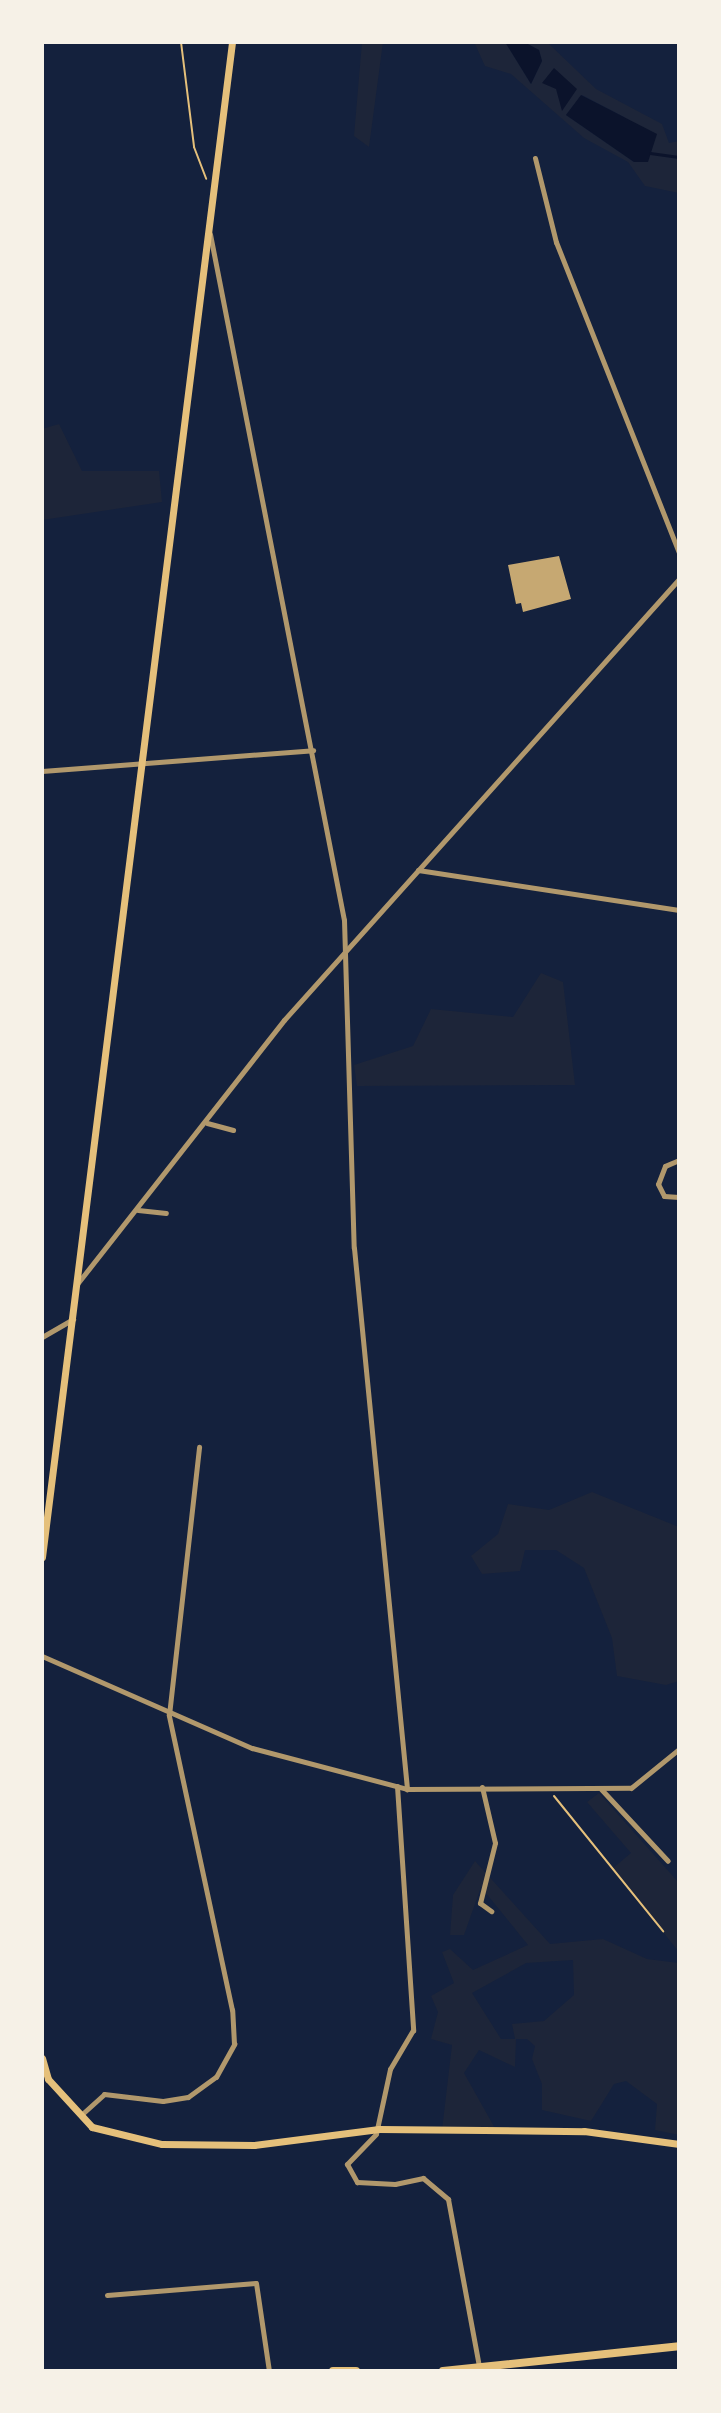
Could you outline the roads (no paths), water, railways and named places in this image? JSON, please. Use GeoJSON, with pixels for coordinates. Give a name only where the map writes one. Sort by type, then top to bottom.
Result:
{"type":"FeatureCollection","features":[{"type":"Feature","properties":{"kind":"main road"},"geometry":{"type":"LineString","coordinates":[[42,1557],[232,42]]}},
{"type":"Feature","properties":{"kind":"main road"},"geometry":{"type":"LineString","coordinates":[[42,2058],[48,2079],[92,2127],[162,2144],[254,2145],[379,2129],[584,2131],[679,2144]]}},
{"type":"Feature","properties":{"kind":"main road"},"geometry":{"type":"LineString","coordinates":[[443,2371],[679,2346]]}},
{"type":"Feature","properties":{"kind":"main road"},"geometry":{"type":"LineString","coordinates":[[333,2371],[356,2371]]}},
{"type":"Feature","properties":{"kind":"street"},"geometry":{"type":"LineString","coordinates":[[535,158],[556,242],[679,552]]}},
{"type":"Feature","properties":{"kind":"street"},"geometry":{"type":"LineString","coordinates":[[209,229],[344,920],[354,1248],[407,1789]]}},
{"type":"Feature","properties":{"kind":"street"},"geometry":{"type":"LineString","coordinates":[[76,1285],[207,1123],[284,1020],[679,579]]}},
{"type":"Feature","properties":{"kind":"street"},"geometry":{"type":"LineString","coordinates":[[42,771],[313,750]]}},
{"type":"Feature","properties":{"kind":"street"},"geometry":{"type":"LineString","coordinates":[[417,870],[679,910]]}},
{"type":"Feature","properties":{"kind":"street"},"geometry":{"type":"LineString","coordinates":[[207,1123],[233,1130]]}},
{"type":"Feature","properties":{"kind":"street"},"geometry":{"type":"LineString","coordinates":[[679,1160],[665,1166],[658,1184],[664,1196],[679,1197]]}},
{"type":"Feature","properties":{"kind":"street"},"geometry":{"type":"LineString","coordinates":[[137,1210],[166,1213]]}},
{"type":"Feature","properties":{"kind":"street"},"geometry":{"type":"LineString","coordinates":[[42,1337],[73,1319]]}},
{"type":"Feature","properties":{"kind":"street"},"geometry":{"type":"LineString","coordinates":[[81,2115],[104,2094],[163,2101],[188,2097],[216,2077],[234,2044],[232,2010],[169,1715],[199,1447]]}},
{"type":"Feature","properties":{"kind":"street"},"geometry":{"type":"LineString","coordinates":[[42,1656],[169,1715],[252,1748],[407,1789],[631,1788],[679,1749]]}},
{"type":"Feature","properties":{"kind":"street"},"geometry":{"type":"LineString","coordinates":[[397,1786],[413,2030],[390,2069],[379,2129],[347,2164],[349,2173],[368,2184],[423,2178],[448,2199],[479,2367]]}},
{"type":"Feature","properties":{"kind":"street"},"geometry":{"type":"LineString","coordinates":[[482,1787],[495,1843],[480,1903],[491,1911]]}},
{"type":"Feature","properties":{"kind":"street"},"geometry":{"type":"LineString","coordinates":[[601,1788],[668,1861]]}},
{"type":"Feature","properties":{"kind":"street"},"geometry":{"type":"LineString","coordinates":[[107,2295],[256,2283],[269,2371]]}},
{"type":"Feature","properties":{"kind":"waterway"},"geometry":{"type":"LineString","coordinates":[[650,153],[679,157]]}}]}
